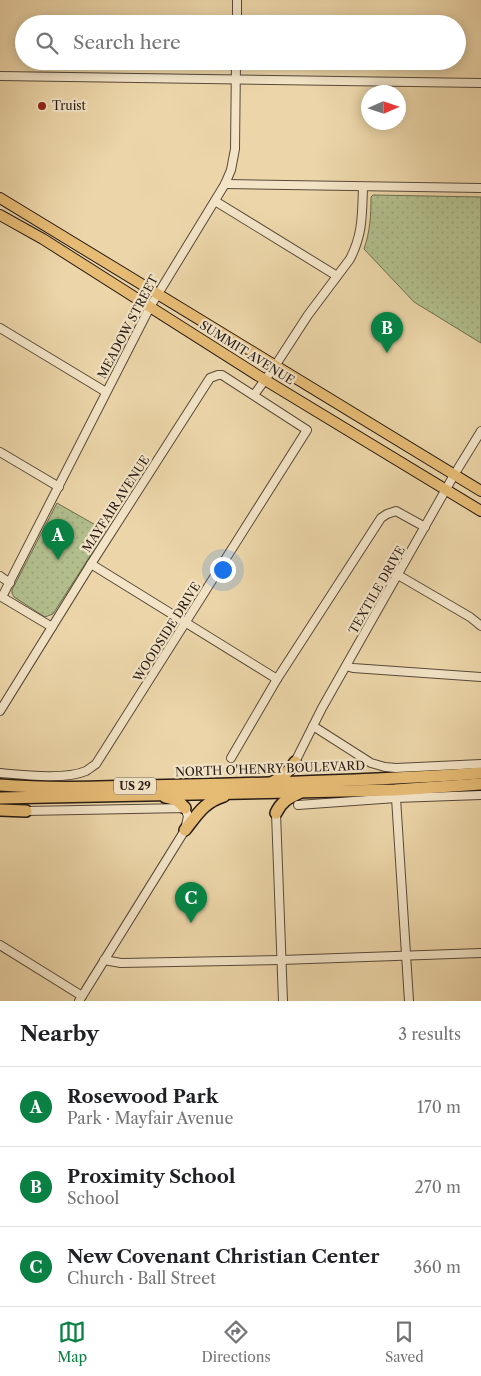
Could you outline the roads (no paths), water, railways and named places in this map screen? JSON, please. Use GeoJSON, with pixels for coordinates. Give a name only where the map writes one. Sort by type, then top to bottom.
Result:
{"type":"FeatureCollection","features":[{"type":"Feature","properties":{"kind":"highway"},"geometry":{"type":"LineString","coordinates":[[295,762],[298,772],[314,782]]}},
{"type":"Feature","properties":{"kind":"highway"},"geometry":{"type":"LineString","coordinates":[[271,783],[282,778],[295,762]]}},
{"type":"Feature","properties":{"kind":"highway","name":"NORTH O'HENRY BOULEVARD"},"geometry":{"type":"LineString","coordinates":[[0,785],[80,787],[314,782],[481,773]]}},
{"type":"Feature","properties":{"kind":"highway","name":"NORTH O'HENRY BOULEVARD"},"geometry":{"type":"LineString","coordinates":[[0,798],[395,790],[481,784]]}},
{"type":"Feature","properties":{"kind":"highway"},"geometry":{"type":"LineString","coordinates":[[276,812],[279,805],[302,792]]}},
{"type":"Feature","properties":{"kind":"highway"},"geometry":{"type":"LineString","coordinates":[[185,830],[202,809],[213,800],[234,793]]}},
{"type":"Feature","properties":{"kind":"highway"},"geometry":{"type":"LineString","coordinates":[[256,793],[268,800],[274,806],[276,812]]}},
{"type":"Feature","properties":{"kind":"highway"},"geometry":{"type":"LineString","coordinates":[[159,795],[177,800],[185,808]]}},
{"type":"Feature","properties":{"kind":"highway"},"geometry":{"type":"LineString","coordinates":[[0,810],[26,811]]}},
{"type":"Feature","properties":{"kind":"main road","name":"SUMMIT AVENUE"},"geometry":{"type":"LineString","coordinates":[[0,198],[481,491]]}},
{"type":"Feature","properties":{"kind":"main road","name":"SUMMIT AVENUE"},"geometry":{"type":"LineString","coordinates":[[0,215],[43,240],[265,380],[481,511]]}},
{"type":"Feature","properties":{"kind":"street"},"geometry":{"type":"LineString","coordinates":[[237,0],[237,15]]}},
{"type":"Feature","properties":{"kind":"street","name":"MEADOW STREET"},"geometry":{"type":"LineString","coordinates":[[1,596],[10,583],[157,294],[225,184],[231,170],[235,149],[236,70]]}},
{"type":"Feature","properties":{"kind":"street"},"geometry":{"type":"LineString","coordinates":[[0,76],[481,83]]}},
{"type":"Feature","properties":{"kind":"street"},"geometry":{"type":"LineString","coordinates":[[225,184],[481,188]]}},
{"type":"Feature","properties":{"kind":"street"},"geometry":{"type":"LineString","coordinates":[[254,395],[308,314],[350,258],[359,239],[363,187]]}},
{"type":"Feature","properties":{"kind":"street"},"geometry":{"type":"LineString","coordinates":[[215,201],[337,276]]}},
{"type":"Feature","properties":{"kind":"street"},"geometry":{"type":"LineString","coordinates":[[0,328],[106,392]]}},
{"type":"Feature","properties":{"kind":"street","name":"MAYFAIR AVENUE"},"geometry":{"type":"LineString","coordinates":[[0,711],[210,378],[222,375],[254,395]]}},
{"type":"Feature","properties":{"kind":"street","name":"WOODSIDE DRIVE"},"geometry":{"type":"LineString","coordinates":[[0,772],[38,776],[69,775],[86,771],[96,764],[307,430],[254,395]]}},
{"type":"Feature","properties":{"kind":"street","name":"TEXTILE DRIVE"},"geometry":{"type":"LineString","coordinates":[[295,762],[346,666],[481,431]]}},
{"type":"Feature","properties":{"kind":"street"},"geometry":{"type":"LineString","coordinates":[[0,452],[59,487]]}},
{"type":"Feature","properties":{"kind":"street"},"geometry":{"type":"LineString","coordinates":[[231,758],[277,680],[381,518],[396,511],[425,528]]}},
{"type":"Feature","properties":{"kind":"street"},"geometry":{"type":"LineString","coordinates":[[91,564],[277,680]]}},
{"type":"Feature","properties":{"kind":"street"},"geometry":{"type":"LineString","coordinates":[[398,575],[470,617],[481,626]]}},
{"type":"Feature","properties":{"kind":"street"},"geometry":{"type":"LineString","coordinates":[[0,576],[10,583]]}},
{"type":"Feature","properties":{"kind":"street"},"geometry":{"type":"LineString","coordinates":[[1,596],[52,627]]}},
{"type":"Feature","properties":{"kind":"street"},"geometry":{"type":"LineString","coordinates":[[346,666],[481,677]]}},
{"type":"Feature","properties":{"kind":"street"},"geometry":{"type":"LineString","coordinates":[[313,726],[378,766],[396,768],[481,764]]}},
{"type":"Feature","properties":{"kind":"street"},"geometry":{"type":"LineString","coordinates":[[298,805],[396,798],[481,795]]}},
{"type":"Feature","properties":{"kind":"street"},"geometry":{"type":"LineString","coordinates":[[396,798],[409,1001]]}},
{"type":"Feature","properties":{"kind":"street"},"geometry":{"type":"LineString","coordinates":[[0,944],[80,999],[185,830],[188,816],[185,808],[26,811]]}},
{"type":"Feature","properties":{"kind":"street"},"geometry":{"type":"LineString","coordinates":[[276,812],[282,1001]]}},
{"type":"Feature","properties":{"kind":"street"},"geometry":{"type":"LineString","coordinates":[[104,960],[121,963],[481,954]]}},
{"type":"Feature","properties":{"kind":"place","name":"Truist"},"geometry":{"type":"Point","coordinates":[42,106]}},
{"type":"Feature","properties":{"kind":"place","name":"Proximity School"},"geometry":{"type":"Point","coordinates":[387,353]}},
{"type":"Feature","properties":{"kind":"place","name":"Rosewood Park"},"geometry":{"type":"Point","coordinates":[58,560]}},
{"type":"Feature","properties":{"kind":"place","name":"New Covenant Christian Center"},"geometry":{"type":"Point","coordinates":[191,923]}}]}
